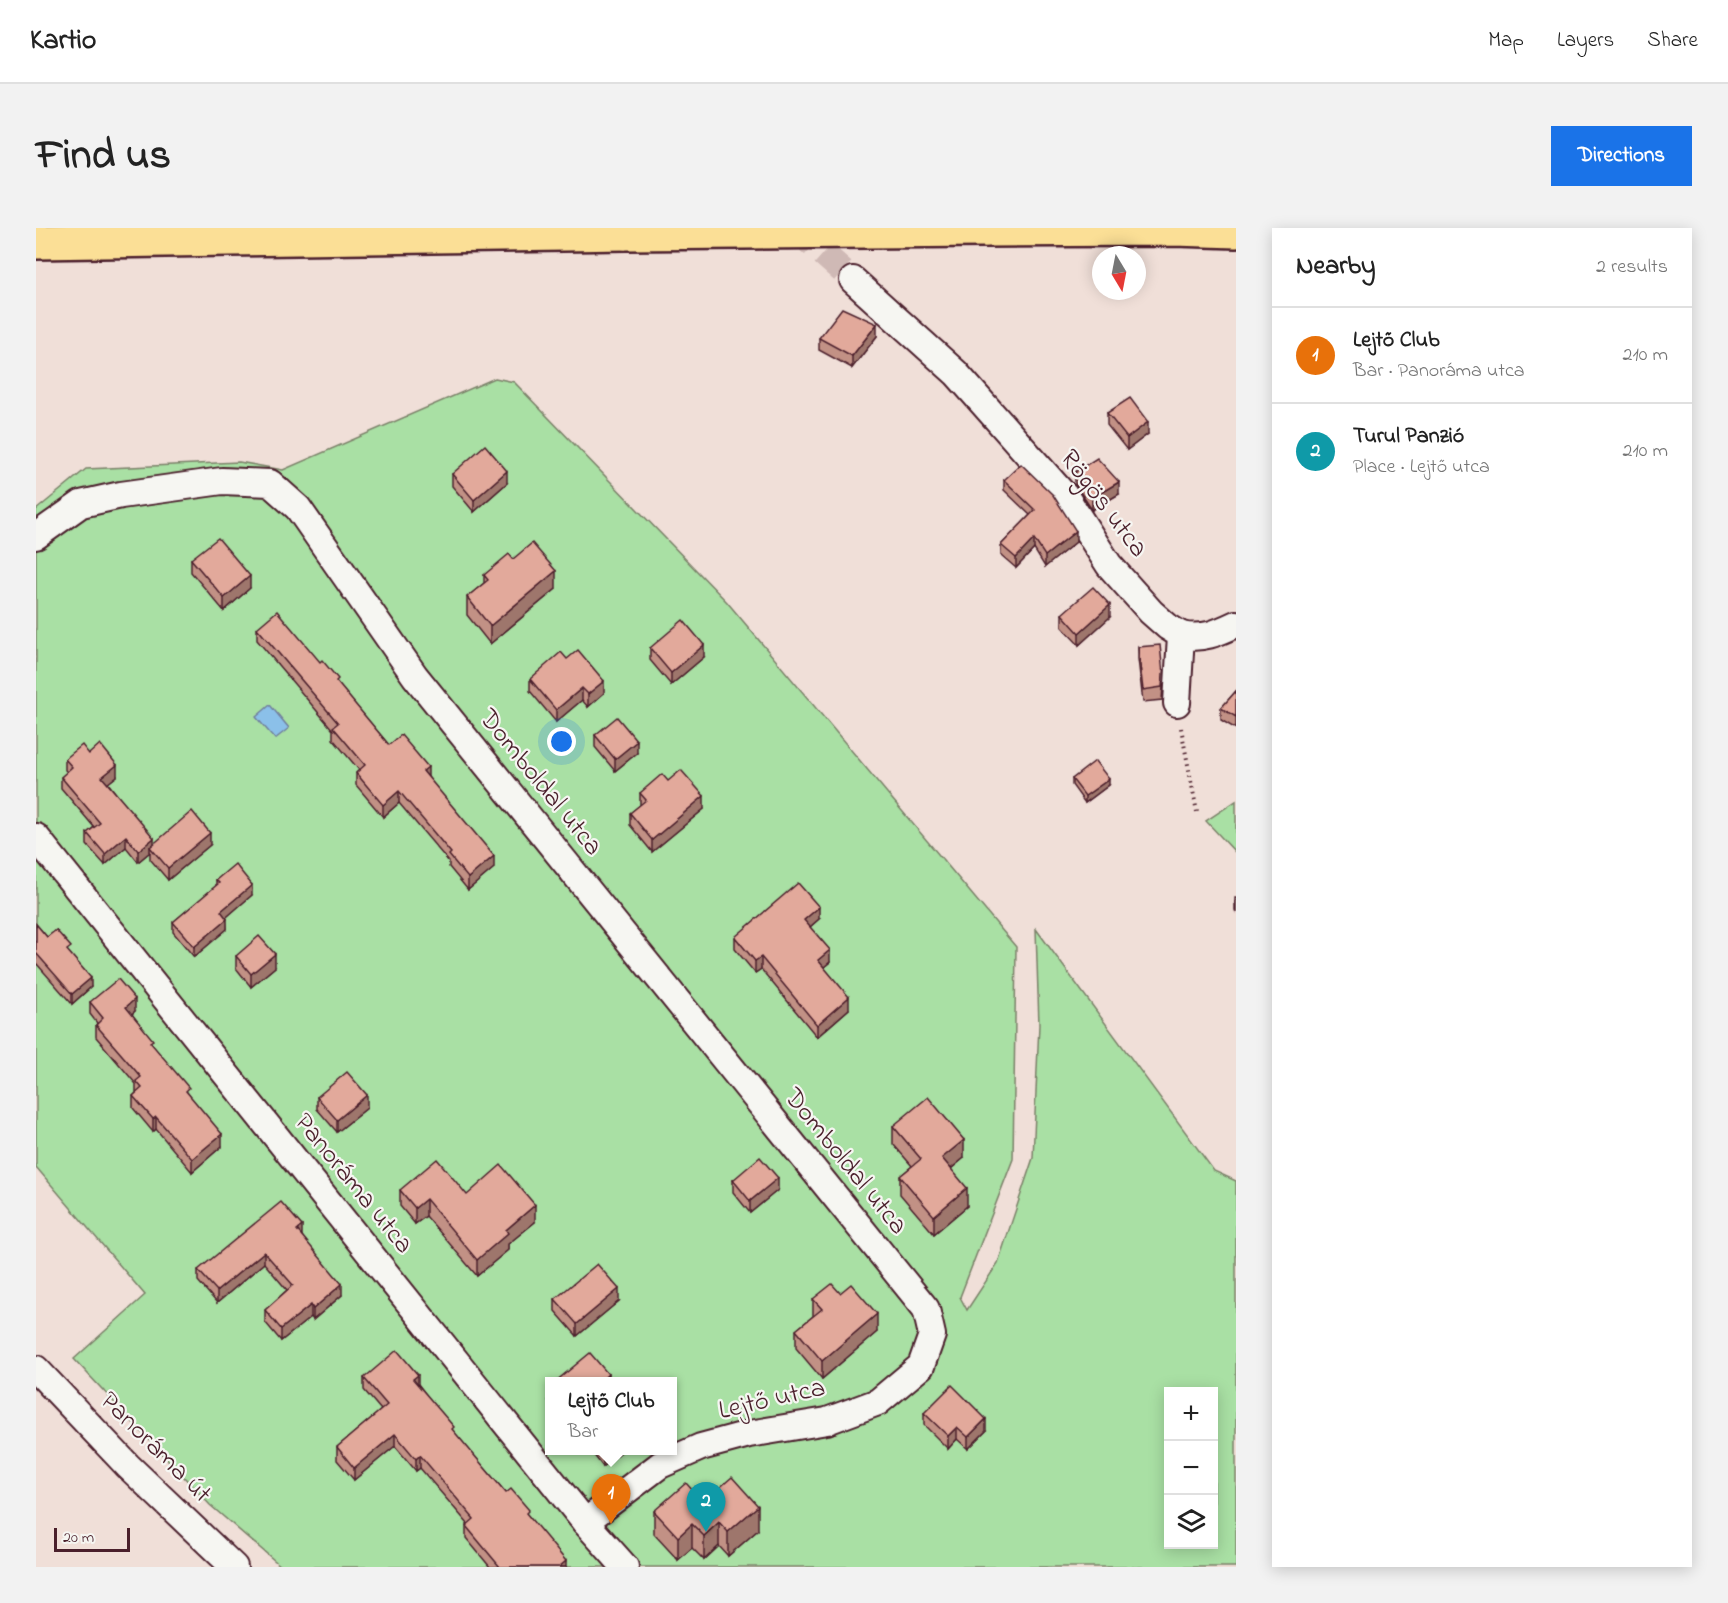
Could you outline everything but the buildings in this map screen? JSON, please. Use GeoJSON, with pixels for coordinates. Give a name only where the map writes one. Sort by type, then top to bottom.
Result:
{"type":"FeatureCollection","features":[{"type":"Feature","properties":{"kind":"highway"},"geometry":{"type":"LineString","coordinates":[[36,242],[626,233],[1174,229],[1236,231]]}},
{"type":"Feature","properties":{"kind":"street","name":"Rögös utca"},"geometry":{"type":"LineString","coordinates":[[853,280],[956,373],[1065,496],[1109,565],[1151,612],[1181,635]]}},
{"type":"Feature","properties":{"kind":"street","name":"Domboldal utca"},"geometry":{"type":"LineString","coordinates":[[36,536],[81,504],[122,495],[222,481],[270,483],[298,508],[415,676],[926,1309]]}},
{"type":"Feature","properties":{"kind":"street"},"geometry":{"type":"LineString","coordinates":[[1177,704],[1181,635],[1195,638],[1214,634],[1236,624]]}},
{"type":"Feature","properties":{"kind":"street","name":"Panoráma utca"},"geometry":{"type":"LineString","coordinates":[[36,837],[585,1522],[625,1567]]}},
{"type":"Feature","properties":{"kind":"street","name":"Lejtő utca"},"geometry":{"type":"LineString","coordinates":[[585,1522],[660,1465],[700,1447],[749,1434],[827,1421],[878,1402],[921,1366],[932,1335],[926,1309]]}},
{"type":"Feature","properties":{"kind":"street","name":"Panoráma út"},"geometry":{"type":"LineString","coordinates":[[36,1369],[128,1466],[234,1567]]}},
{"type":"Feature","properties":{"kind":"path"},"geometry":{"type":"LineString","coordinates":[[1177,704],[1197,812]]}},
{"type":"Feature","properties":{"kind":"green space"},"geometry":{"type":"Polygon","coordinates":[[[495,378],[514,382],[727,602],[1016,947],[1013,1159],[960,1297],[967,1310],[998,1263],[1033,1158],[1039,1025],[1036,929],[1214,1171],[1236,1181],[1236,1567],[282,1567],[210,1505],[74,1359],[145,1295],[36,1167],[36,510],[86,469],[239,462],[283,470],[495,378]]]}},
{"type":"Feature","properties":{"kind":"green space"},"geometry":{"type":"Polygon","coordinates":[[[1236,801],[1236,853],[1206,821],[1236,801]]]}},
{"type":"Feature","properties":{"kind":"water"},"geometry":{"type":"Polygon","coordinates":[[[270,705],[289,728],[275,739],[256,717],[270,705]]]}},
{"type":"Feature","properties":{"kind":"tunnel"},"geometry":{"type":"LineString","coordinates":[[794,228],[853,280]]}},
{"type":"Feature","properties":{"kind":"place","name":"Lejtő Club"},"geometry":{"type":"Point","coordinates":[611,1524]}},
{"type":"Feature","properties":{"kind":"place","name":"Turul Panzió"},"geometry":{"type":"Point","coordinates":[706,1532]}}]}
